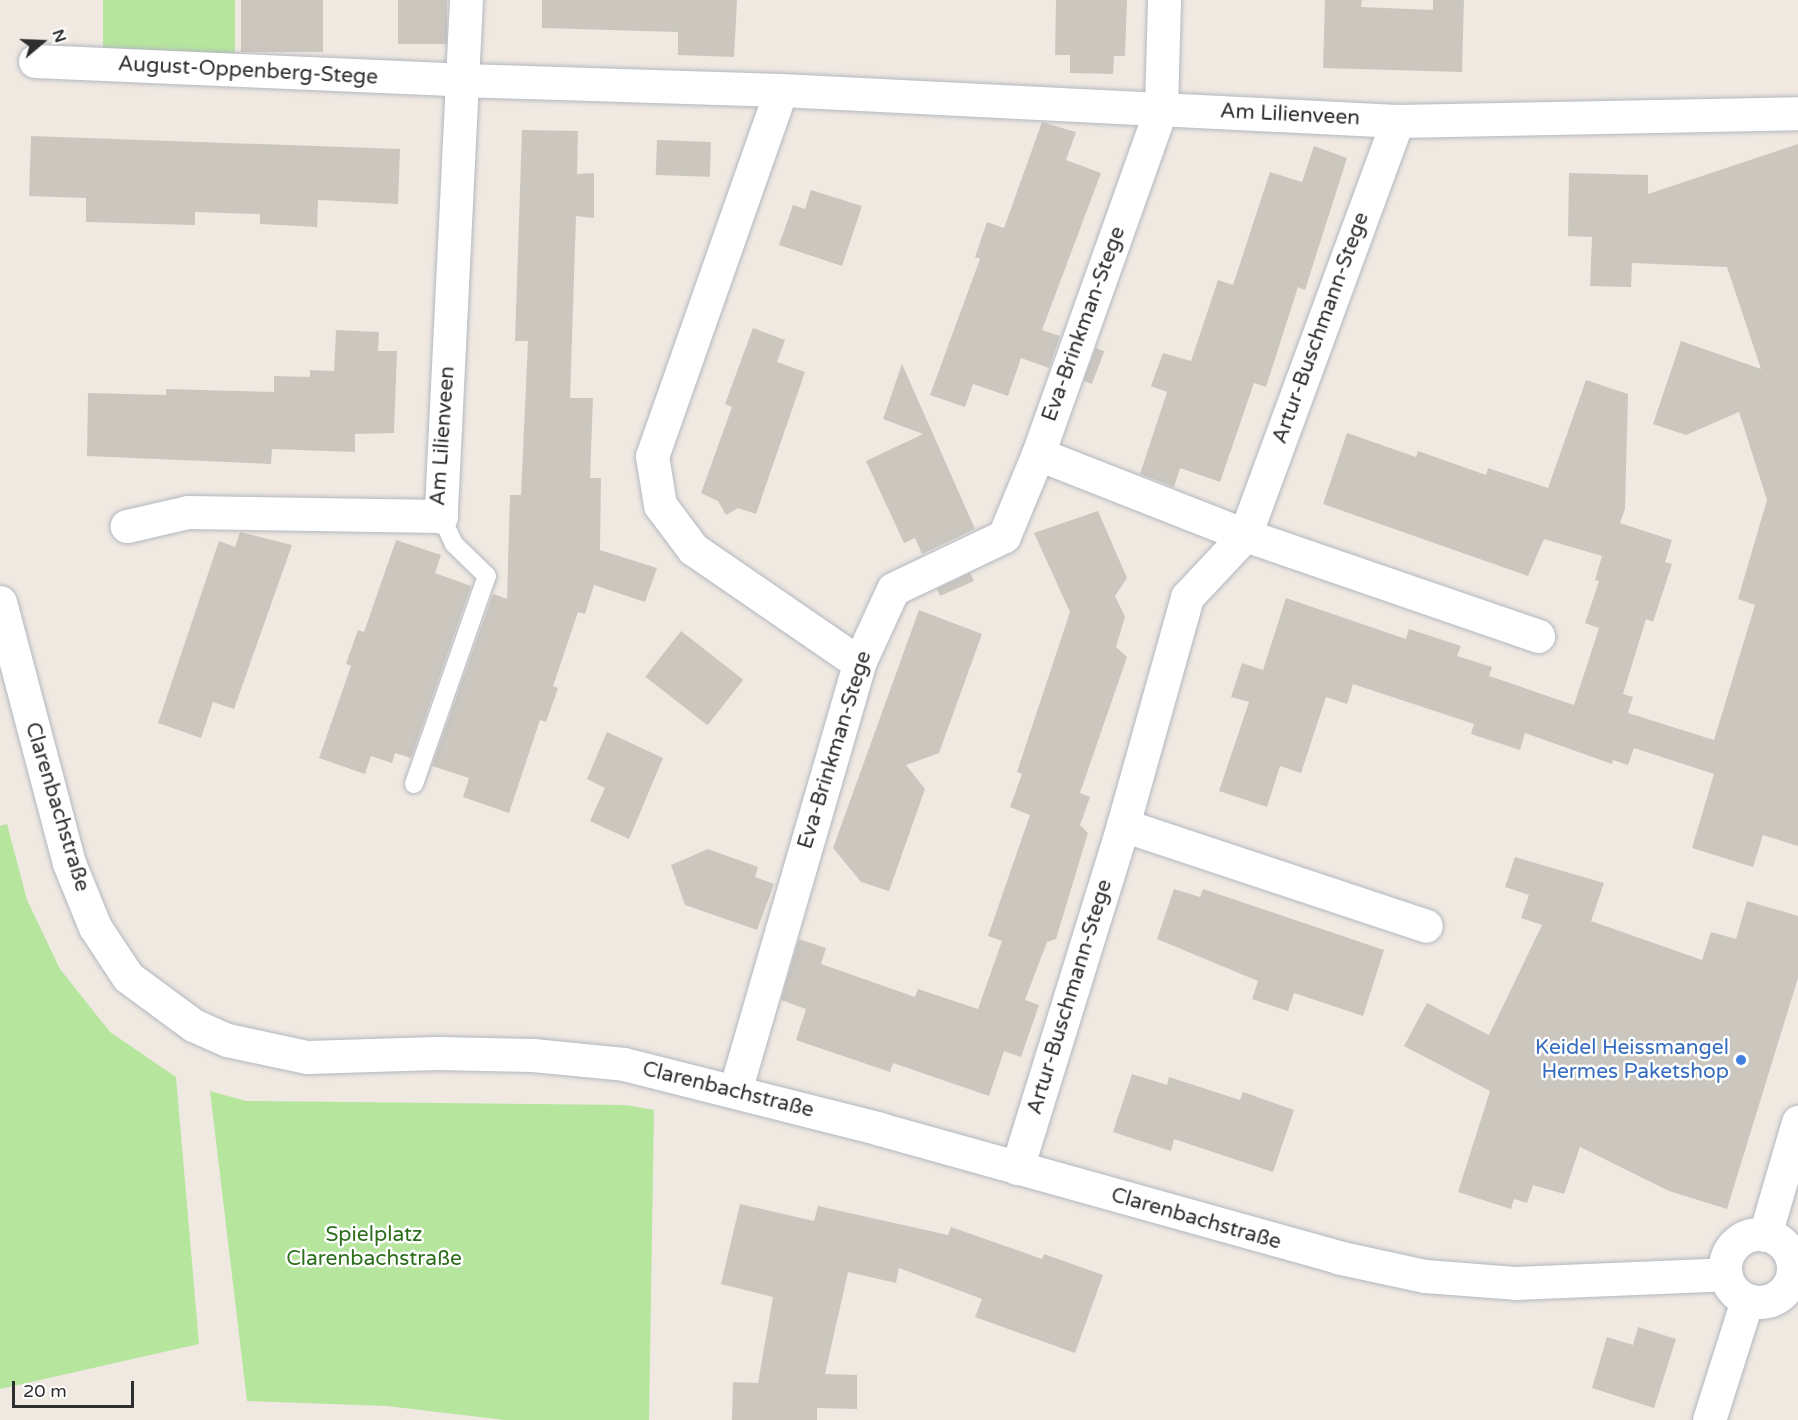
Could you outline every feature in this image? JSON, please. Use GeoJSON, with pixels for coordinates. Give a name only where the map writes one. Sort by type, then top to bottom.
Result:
{"type":"FeatureCollection","features":[{"type":"Feature","properties":{"kind":"street","name":"Am Lilienveen"},"geometry":{"type":"LineString","coordinates":[[127,526],[188,512],[441,516],[466,0]]}},
{"type":"Feature","properties":{"kind":"street","name":"Eva-Brinkman-Stege"},"geometry":{"type":"LineString","coordinates":[[735,1091],[859,663],[893,589],[1004,536],[1038,454],[1161,108],[1164,0]]}},
{"type":"Feature","properties":{"kind":"street","name":"August-Oppenberg-Stege"},"geometry":{"type":"LineString","coordinates":[[35,61],[462,80]]}},
{"type":"Feature","properties":{"kind":"street","name":"Am Lilienveen"},"geometry":{"type":"LineString","coordinates":[[462,80],[781,90],[1397,121],[1798,113]]}},
{"type":"Feature","properties":{"kind":"street"},"geometry":{"type":"LineString","coordinates":[[781,90],[651,456],[660,505],[693,549],[859,663]]}},
{"type":"Feature","properties":{"kind":"street","name":"Artur-Buschmann-Stege"},"geometry":{"type":"LineString","coordinates":[[1017,1168],[1123,825],[1187,597],[1245,535],[1397,121]]}},
{"type":"Feature","properties":{"kind":"street"},"geometry":{"type":"LineString","coordinates":[[1038,454],[1245,535],[1538,636]]}},
{"type":"Feature","properties":{"kind":"street","name":"Clarenbachstraße"},"geometry":{"type":"LineString","coordinates":[[0,602],[74,873],[96,927],[128,977],[165,1007],[193,1025],[227,1040],[307,1057],[437,1053],[532,1055],[624,1064],[735,1091],[1337,1257],[1425,1276],[1515,1283],[1726,1274]]}},
{"type":"Feature","properties":{"kind":"street"},"geometry":{"type":"LineString","coordinates":[[1123,825],[1426,926]]}},
{"type":"Feature","properties":{"kind":"street"},"geometry":{"type":"LineString","coordinates":[[1765,1234],[1798,1122]]}},
{"type":"Feature","properties":{"kind":"street"},"geometry":{"type":"LineString","coordinates":[[1754,1234],[1765,1234],[1782,1242],[1795,1257],[1787,1289],[1769,1301],[1747,1300],[1733,1290],[1726,1274],[1726,1263],[1736,1244],[1754,1234]]}},
{"type":"Feature","properties":{"kind":"street"},"geometry":{"type":"LineString","coordinates":[[1709,1420],[1747,1300]]}},
{"type":"Feature","properties":{"kind":"lane"},"geometry":{"type":"LineString","coordinates":[[414,784],[487,576],[454,544],[441,516]]}},
{"type":"Feature","properties":{"kind":"green space"},"geometry":{"type":"Polygon","coordinates":[[[103,0],[235,0],[235,54],[103,54],[103,0]]]}},
{"type":"Feature","properties":{"kind":"green space"},"geometry":{"type":"Polygon","coordinates":[[[7,824],[27,900],[60,969],[110,1032],[176,1077],[199,1344],[0,1389],[0,826],[7,824]]]}},
{"type":"Feature","properties":{"kind":"green space","name":"Spielplatz Clarenbachstraße"},"geometry":{"type":"Polygon","coordinates":[[[210,1091],[246,1101],[626,1105],[654,1110],[649,1420],[505,1420],[387,1406],[247,1401],[210,1091]]]}},
{"type":"Feature","properties":{"kind":"building"},"geometry":{"type":"Polygon","coordinates":[[[241,0],[323,0],[323,52],[241,52],[241,0]]]}},
{"type":"Feature","properties":{"kind":"building"},"geometry":{"type":"Polygon","coordinates":[[[398,0],[447,0],[447,44],[398,44],[398,0]]]}},
{"type":"Feature","properties":{"kind":"building"},"geometry":{"type":"Polygon","coordinates":[[[542,0],[737,0],[734,57],[678,55],[678,32],[542,28],[542,0]]]}},
{"type":"Feature","properties":{"kind":"building"},"geometry":{"type":"Polygon","coordinates":[[[1056,0],[1127,0],[1125,56],[1114,56],[1113,74],[1070,73],[1070,55],[1055,55],[1056,0]]]}},
{"type":"Feature","properties":{"kind":"building"},"geometry":{"type":"Polygon","coordinates":[[[1325,0],[1362,0],[1361,7],[1433,10],[1433,0],[1464,0],[1462,72],[1323,68],[1325,0]]]}},
{"type":"Feature","properties":{"kind":"building"},"geometry":{"type":"Polygon","coordinates":[[[1042,122],[1076,132],[1066,160],[1101,173],[1042,330],[1060,336],[1049,368],[1021,358],[1008,396],[973,384],[965,407],[930,395],[980,259],[975,257],[987,222],[1004,228],[1042,122]]]}},
{"type":"Feature","properties":{"kind":"building"},"geometry":{"type":"Polygon","coordinates":[[[522,130],[578,131],[577,174],[594,173],[594,218],[576,216],[570,398],[593,398],[590,478],[601,478],[600,550],[657,568],[645,602],[594,585],[585,614],[578,612],[553,686],[558,688],[546,722],[540,720],[509,813],[463,797],[469,778],[432,766],[493,594],[507,599],[510,495],[521,495],[528,341],[515,341],[522,130]]]}},
{"type":"Feature","properties":{"kind":"building"},"geometry":{"type":"Polygon","coordinates":[[[31,136],[400,149],[398,204],[318,200],[317,227],[260,224],[260,214],[195,212],[195,225],[86,222],[86,198],[29,196],[31,136]]]}},
{"type":"Feature","properties":{"kind":"building"},"geometry":{"type":"Polygon","coordinates":[[[657,140],[711,142],[710,177],[656,175],[657,140]]]}},
{"type":"Feature","properties":{"kind":"building"},"geometry":{"type":"Polygon","coordinates":[[[1798,144],[1798,846],[1763,835],[1753,867],[1692,848],[1714,774],[1634,748],[1628,765],[1613,760],[1612,764],[1525,733],[1520,750],[1471,734],[1474,724],[1353,684],[1347,704],[1326,697],[1301,773],[1280,766],[1267,807],[1219,791],[1249,702],[1231,697],[1242,663],[1263,670],[1286,598],[1406,639],[1409,629],[1461,646],[1457,656],[1492,667],[1489,676],[1574,705],[1599,628],[1585,623],[1599,581],[1595,580],[1602,556],[1544,539],[1528,576],[1323,504],[1347,433],[1416,457],[1418,451],[1486,475],[1488,468],[1548,488],[1586,380],[1628,394],[1625,509],[1620,523],[1672,540],[1665,562],[1672,564],[1653,622],[1646,619],[1623,694],[1633,697],[1628,713],[1714,740],[1755,605],[1738,599],[1767,500],[1739,412],[1686,435],[1653,424],[1681,341],[1761,369],[1727,267],[1632,263],[1631,287],[1590,286],[1592,237],[1568,236],[1569,173],[1648,175],[1648,194],[1798,144]]]}},
{"type":"Feature","properties":{"kind":"building"},"geometry":{"type":"Polygon","coordinates":[[[1314,146],[1347,158],[1305,290],[1298,287],[1266,387],[1254,383],[1220,482],[1180,468],[1174,487],[1140,474],[1167,392],[1151,386],[1163,353],[1191,361],[1218,280],[1233,285],[1270,172],[1302,182],[1314,146]]]}},
{"type":"Feature","properties":{"kind":"building"},"geometry":{"type":"Polygon","coordinates":[[[811,190],[862,206],[842,266],[779,245],[793,205],[805,209],[811,190]]]}},
{"type":"Feature","properties":{"kind":"building"},"geometry":{"type":"Polygon","coordinates":[[[753,328],[785,340],[777,362],[805,372],[756,514],[738,508],[726,515],[718,501],[701,493],[732,407],[725,404],[753,328]]]}},
{"type":"Feature","properties":{"kind":"building"},"geometry":{"type":"Polygon","coordinates":[[[336,330],[379,332],[378,351],[397,351],[394,433],[355,434],[355,452],[272,449],[271,464],[87,456],[88,393],[166,395],[166,389],[274,392],[274,376],[310,377],[310,370],[334,371],[336,330]]]}},
{"type":"Feature","properties":{"kind":"building"},"geometry":{"type":"Polygon","coordinates":[[[1096,348],[1104,351],[1092,384],[1083,381],[1096,348]]]}},
{"type":"Feature","properties":{"kind":"building"},"geometry":{"type":"Polygon","coordinates":[[[902,364],[975,529],[922,554],[915,538],[904,543],[866,461],[923,434],[883,419],[902,364]]]}},
{"type":"Feature","properties":{"kind":"building"},"geometry":{"type":"Polygon","coordinates":[[[1098,511],[1127,578],[1115,596],[1125,617],[1116,647],[1127,657],[1080,793],[1090,797],[1080,825],[1088,833],[1056,939],[1047,942],[1025,1000],[1039,1005],[1021,1057],[1004,1051],[989,1096],[893,1063],[890,1072],[796,1040],[806,1009],[781,1000],[799,939],[826,948],[821,964],[915,997],[918,989],[978,1009],[1002,941],[988,936],[1030,815],[1010,807],[1022,774],[1017,772],[1070,612],[1034,533],[1098,511]]]}},
{"type":"Feature","properties":{"kind":"building"},"geometry":{"type":"Polygon","coordinates":[[[240,532],[292,545],[234,709],[213,702],[201,738],[158,723],[219,541],[235,547],[240,532]]]}},
{"type":"Feature","properties":{"kind":"building"},"geometry":{"type":"Polygon","coordinates":[[[396,540],[441,555],[435,573],[471,586],[411,758],[395,753],[392,763],[371,756],[365,774],[319,758],[351,666],[346,664],[358,630],[364,632],[396,540]]]}},
{"type":"Feature","properties":{"kind":"building"},"geometry":{"type":"Polygon","coordinates":[[[970,573],[974,581],[940,596],[937,589],[970,573]]]}},
{"type":"Feature","properties":{"kind":"building"},"geometry":{"type":"Polygon","coordinates":[[[919,610],[982,634],[939,753],[906,765],[925,789],[889,891],[861,882],[833,848],[919,610]]]}},
{"type":"Feature","properties":{"kind":"building"},"geometry":{"type":"Polygon","coordinates":[[[681,631],[743,680],[708,725],[645,677],[681,631]]]}},
{"type":"Feature","properties":{"kind":"building"},"geometry":{"type":"Polygon","coordinates":[[[607,732],[663,758],[629,839],[590,821],[605,788],[587,779],[607,732]]]}},
{"type":"Feature","properties":{"kind":"building"},"geometry":{"type":"Polygon","coordinates":[[[708,849],[758,867],[755,877],[774,884],[757,930],[685,905],[671,865],[708,849]]]}},
{"type":"Feature","properties":{"kind":"building"},"geometry":{"type":"Polygon","coordinates":[[[1515,857],[1604,883],[1591,921],[1702,960],[1711,932],[1736,939],[1747,901],[1798,916],[1798,978],[1727,1209],[1669,1191],[1580,1147],[1564,1194],[1533,1185],[1527,1203],[1514,1199],[1511,1209],[1458,1192],[1490,1091],[1404,1046],[1427,1003],[1489,1035],[1542,925],[1521,918],[1529,895],[1505,887],[1515,857]]]}},
{"type":"Feature","properties":{"kind":"building"},"geometry":{"type":"Polygon","coordinates":[[[1174,889],[1200,897],[1203,889],[1384,950],[1363,1016],[1294,993],[1288,1011],[1252,999],[1258,981],[1157,939],[1174,889]]]}},
{"type":"Feature","properties":{"kind":"building"},"geometry":{"type":"Polygon","coordinates":[[[1132,1074],[1167,1085],[1169,1077],[1240,1100],[1243,1092],[1294,1110],[1273,1172],[1174,1139],[1171,1151],[1113,1132],[1132,1074]]]}},
{"type":"Feature","properties":{"kind":"building"},"geometry":{"type":"Polygon","coordinates":[[[740,1204],[814,1221],[818,1206],[948,1235],[951,1227],[1042,1259],[1044,1254],[1103,1275],[1075,1353],[975,1317],[982,1299],[899,1268],[896,1283],[848,1272],[825,1374],[857,1375],[857,1409],[817,1408],[817,1420],[732,1420],[733,1382],[758,1383],[773,1297],[721,1284],[740,1204]]]}},
{"type":"Feature","properties":{"kind":"building"},"geometry":{"type":"Polygon","coordinates":[[[1638,1327],[1676,1339],[1654,1408],[1592,1388],[1607,1337],[1633,1345],[1638,1327]]]}},
{"type":"Feature","properties":{"kind":"place","name":"Keidel Heissmangel Hermes Paketshop"},"geometry":{"type":"Point","coordinates":[1741,1060]}}]}
